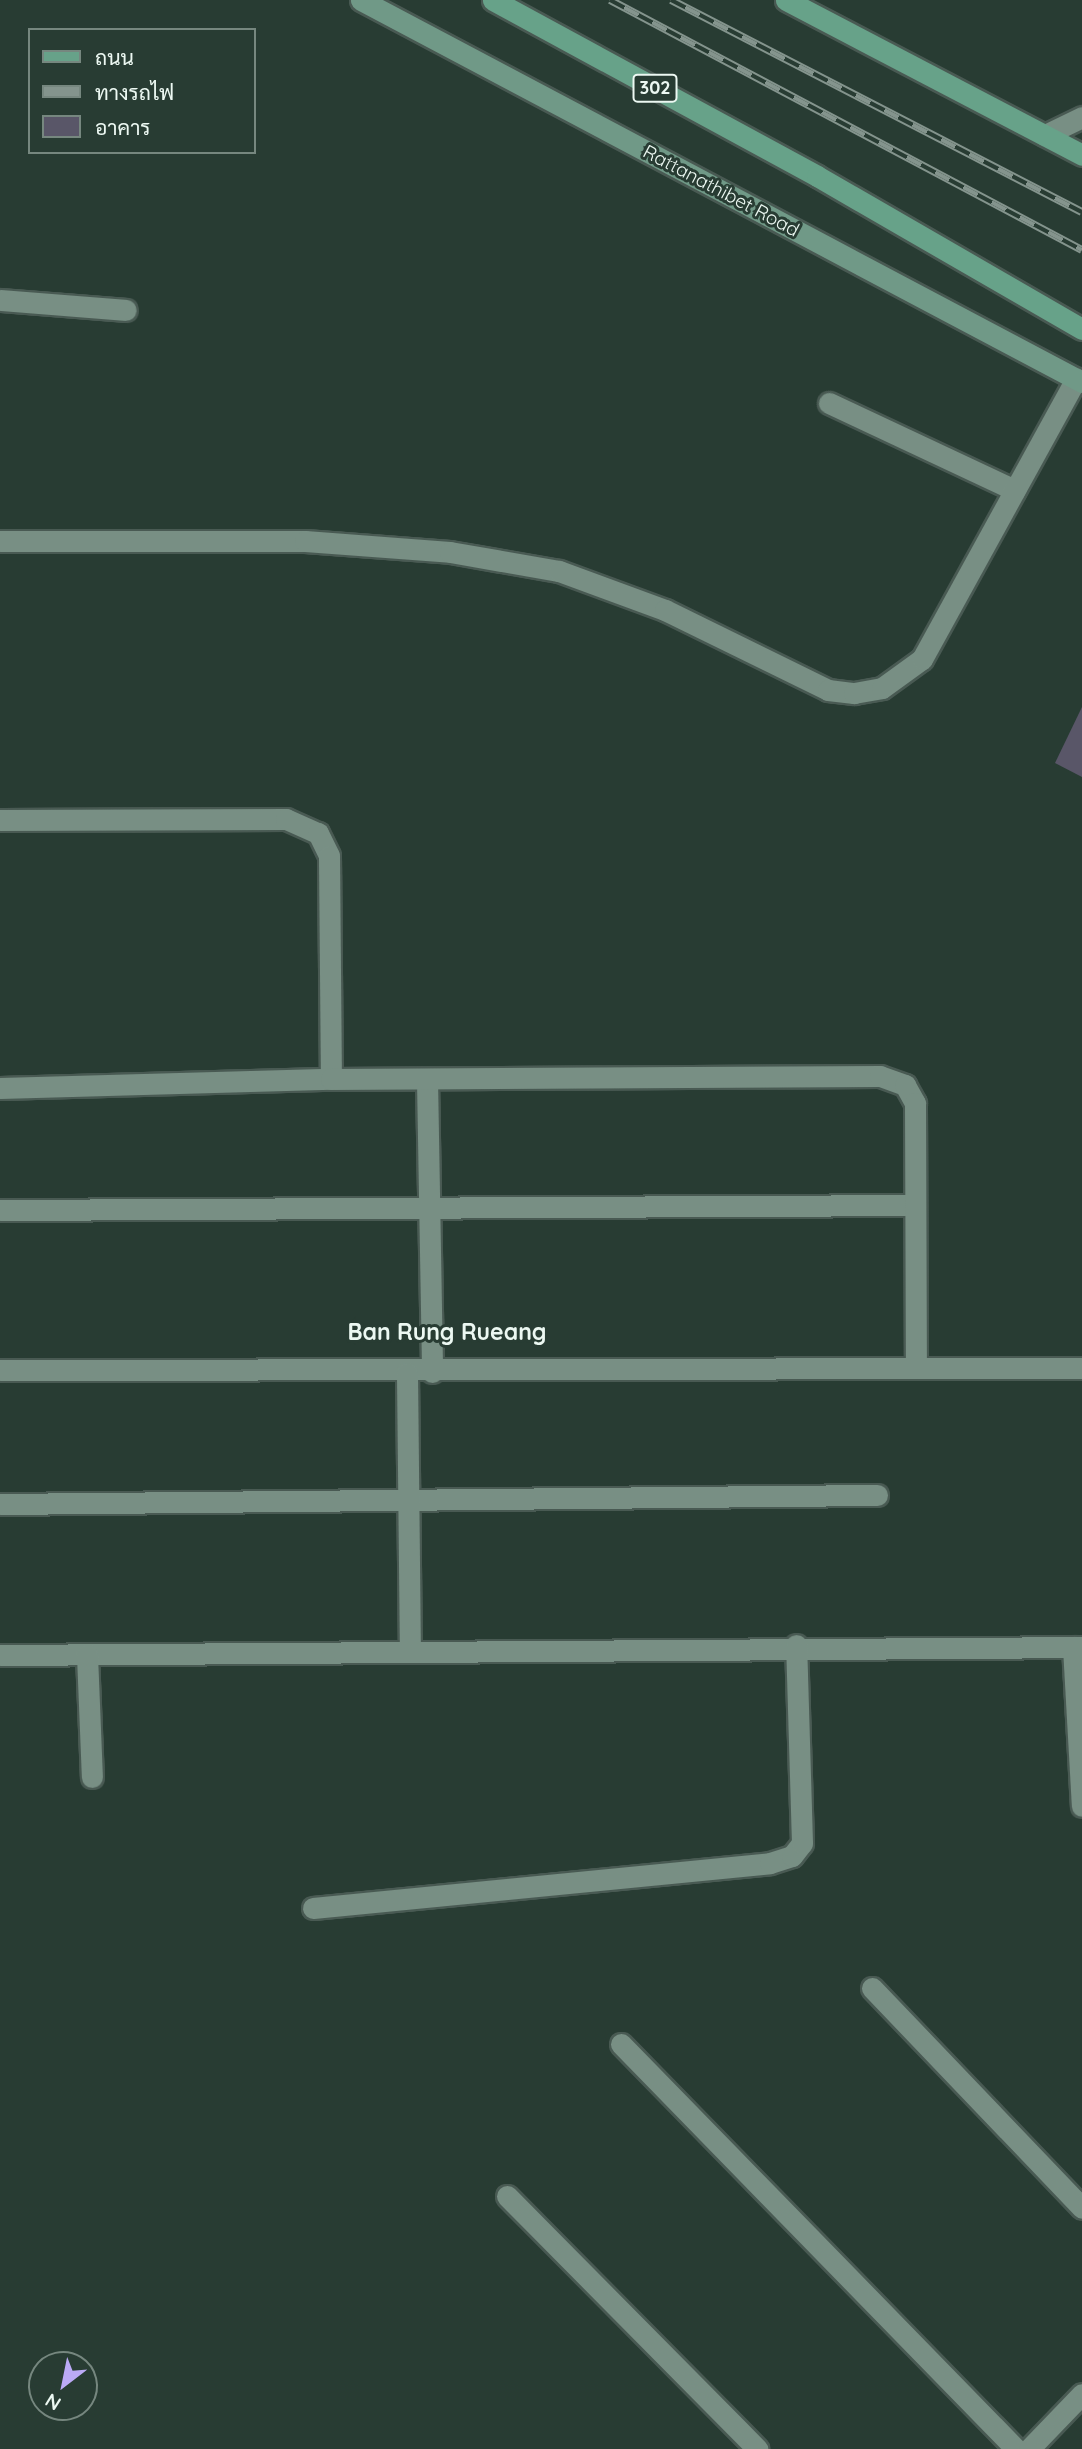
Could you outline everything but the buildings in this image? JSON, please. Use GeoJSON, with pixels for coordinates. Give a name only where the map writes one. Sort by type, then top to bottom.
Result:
{"type":"FeatureCollection","features":[{"type":"Feature","properties":{"kind":"main road","name":"Rattanathibet Road"},"geometry":{"type":"LineString","coordinates":[[361,0],[1079,381]]}},
{"type":"Feature","properties":{"kind":"main road","name":"302"},"geometry":{"type":"LineString","coordinates":[[494,0],[817,176],[1082,329]]}},
{"type":"Feature","properties":{"kind":"main road"},"geometry":{"type":"LineString","coordinates":[[786,0],[1082,155]]}},
{"type":"Feature","properties":{"kind":"street"},"geometry":{"type":"LineString","coordinates":[[1045,135],[1082,117]]}},
{"type":"Feature","properties":{"kind":"street"},"geometry":{"type":"LineString","coordinates":[[0,300],[126,310]]}},
{"type":"Feature","properties":{"kind":"street"},"geometry":{"type":"LineString","coordinates":[[0,541],[305,541],[477,556],[571,576],[665,610],[828,691],[854,693],[882,688],[922,659],[1015,490],[1079,381]]}},
{"type":"Feature","properties":{"kind":"street"},"geometry":{"type":"LineString","coordinates":[[829,402],[1015,490]]}},
{"type":"Feature","properties":{"kind":"street"},"geometry":{"type":"LineString","coordinates":[[0,820],[286,820],[318,832],[330,856],[331,1079]]}},
{"type":"Feature","properties":{"kind":"street"},"geometry":{"type":"LineString","coordinates":[[0,1088],[331,1079],[880,1076],[905,1085],[915,1102],[916,1368]]}},
{"type":"Feature","properties":{"kind":"street"},"geometry":{"type":"LineString","coordinates":[[427,1079],[432,1372]]}},
{"type":"Feature","properties":{"kind":"street"},"geometry":{"type":"LineString","coordinates":[[0,1210],[430,1205],[915,1205]]}},
{"type":"Feature","properties":{"kind":"street"},"geometry":{"type":"LineString","coordinates":[[0,1370],[407,1373],[1082,1368]]}},
{"type":"Feature","properties":{"kind":"street"},"geometry":{"type":"LineString","coordinates":[[407,1373],[410,1649]]}},
{"type":"Feature","properties":{"kind":"street"},"geometry":{"type":"LineString","coordinates":[[0,1504],[408,1502],[877,1495]]}},
{"type":"Feature","properties":{"kind":"street"},"geometry":{"type":"LineString","coordinates":[[313,1908],[770,1863],[792,1856],[802,1843],[796,1646]]}},
{"type":"Feature","properties":{"kind":"street"},"geometry":{"type":"LineString","coordinates":[[0,1655],[796,1646],[1078,1647],[1082,1806]]}},
{"type":"Feature","properties":{"kind":"street"},"geometry":{"type":"LineString","coordinates":[[87,1655],[92,1777]]}},
{"type":"Feature","properties":{"kind":"street"},"geometry":{"type":"LineString","coordinates":[[872,1988],[1082,2208]]}},
{"type":"Feature","properties":{"kind":"street"},"geometry":{"type":"LineString","coordinates":[[621,2043],[1016,2449]]}},
{"type":"Feature","properties":{"kind":"street"},"geometry":{"type":"LineString","coordinates":[[507,2196],[757,2449]]}},
{"type":"Feature","properties":{"kind":"street"},"geometry":{"type":"LineString","coordinates":[[1029,2449],[1082,2394]]}},
{"type":"Feature","properties":{"kind":"railway"},"geometry":{"type":"LineString","coordinates":[[610,0],[1082,250]]}},
{"type":"Feature","properties":{"kind":"railway"},"geometry":{"type":"LineString","coordinates":[[671,0],[1082,212]]}},
{"type":"Feature","properties":{"kind":"district","name":"Ban Rung Rueang"},"geometry":{"type":"Point","coordinates":[447,1332]}}]}
